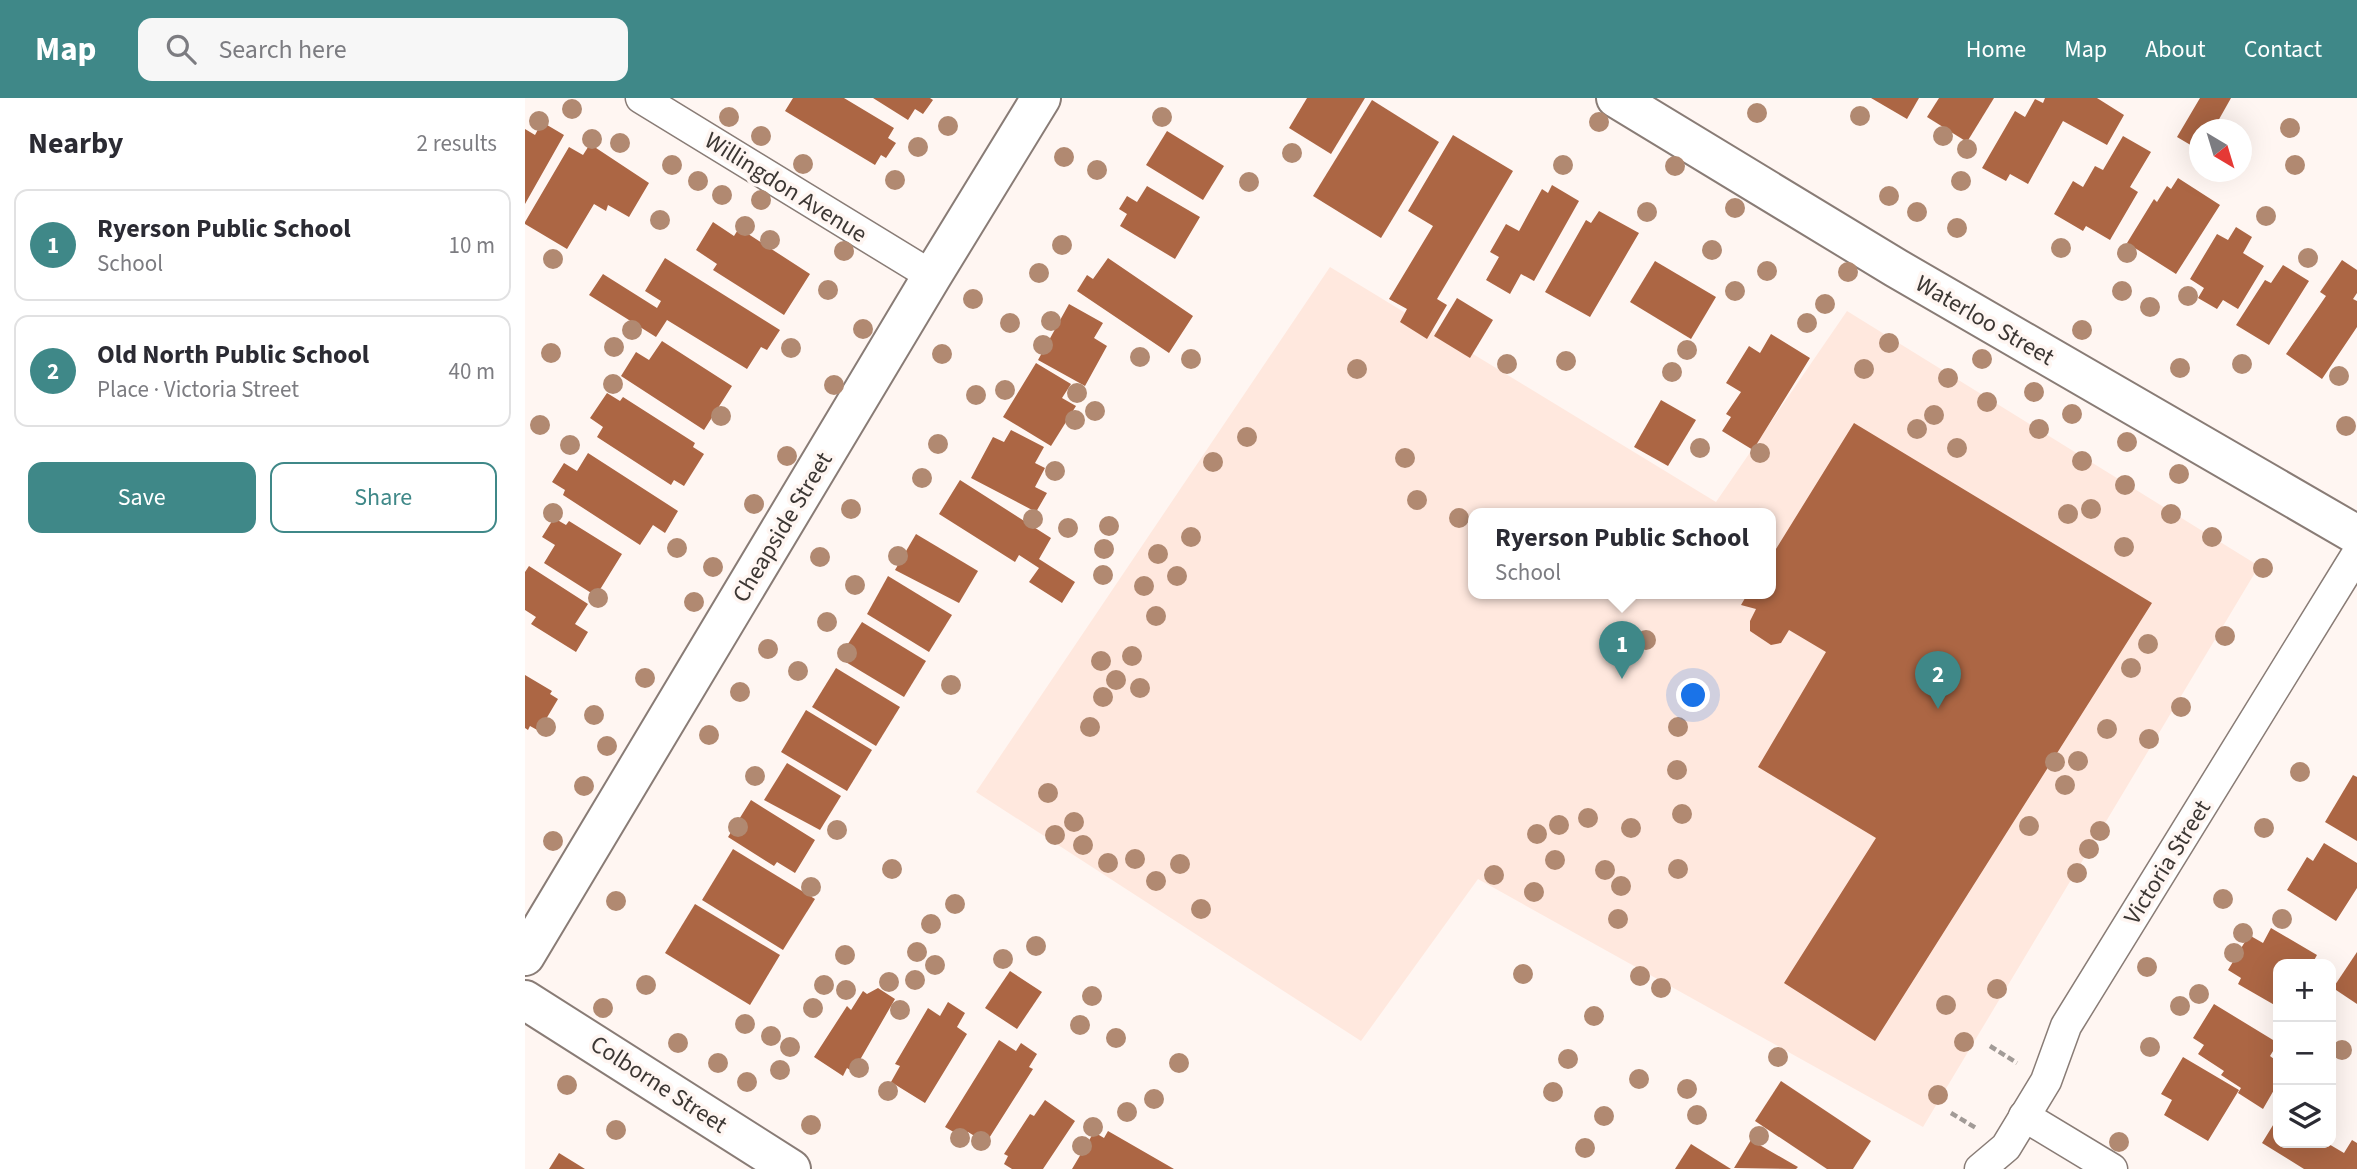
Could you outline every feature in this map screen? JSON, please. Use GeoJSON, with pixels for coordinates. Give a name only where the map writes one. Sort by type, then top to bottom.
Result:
{"type":"FeatureCollection","features":[{"type":"Feature","properties":{"kind":"street","name":"Willingdon Avenue"},"geometry":{"type":"LineString","coordinates":[[641,98],[932,276]]}},
{"type":"Feature","properties":{"kind":"street","name":"Cheapside Street"},"geometry":{"type":"LineString","coordinates":[[525,956],[1041,98]]}},
{"type":"Feature","properties":{"kind":"street","name":"Waterloo Street"},"geometry":{"type":"LineString","coordinates":[[1616,98],[1896,268],[2357,535]]}},
{"type":"Feature","properties":{"kind":"street","name":"Victoria Street"},"geometry":{"type":"LineString","coordinates":[[1980,1169],[2006,1147],[2046,1081],[2066,1026],[2357,554]]}},
{"type":"Feature","properties":{"kind":"street","name":"Colborne Street"},"geometry":{"type":"LineString","coordinates":[[525,1000],[791,1169]]}},
{"type":"Feature","properties":{"kind":"street"},"geometry":{"type":"LineString","coordinates":[[2025,1116],[2112,1169]]}},
{"type":"Feature","properties":{"kind":"path"},"geometry":{"type":"LineString","coordinates":[[1990,1046],[2020,1065]]}},
{"type":"Feature","properties":{"kind":"path"},"geometry":{"type":"LineString","coordinates":[[1951,1113],[1980,1130]]}},
{"type":"Feature","properties":{"kind":"shaded area"},"geometry":{"type":"Polygon","coordinates":[[[1330,267],[1716,502],[1847,311],[2259,566],[1923,1127],[1478,879],[1361,1041],[976,792],[1330,267]]]}},
{"type":"Feature","properties":{"kind":"building"},"geometry":{"type":"Polygon","coordinates":[[[793,98],[844,98],[894,128],[888,138],[896,143],[886,158],[881,155],[875,165],[785,111],[793,98]]]}},
{"type":"Feature","properties":{"kind":"building"},"geometry":{"type":"Polygon","coordinates":[[[873,98],[933,100],[923,114],[915,109],[908,120],[873,98]]]}},
{"type":"Feature","properties":{"kind":"building"},"geometry":{"type":"Polygon","coordinates":[[[1307,98],[1365,98],[1331,154],[1289,128],[1307,98]]]}},
{"type":"Feature","properties":{"kind":"building"},"geometry":{"type":"Polygon","coordinates":[[[1871,98],[1919,98],[1907,119],[1871,98]]]}},
{"type":"Feature","properties":{"kind":"building"},"geometry":{"type":"Polygon","coordinates":[[[1939,98],[1994,98],[1967,142],[1927,117],[1939,98]]]}},
{"type":"Feature","properties":{"kind":"building"},"geometry":{"type":"Polygon","coordinates":[[[2045,98],[2097,98],[2124,115],[2107,145],[2063,121],[2028,184],[2010,174],[2006,181],[1982,168],[2015,111],[2025,117],[2035,99],[2043,103],[2045,98]]]}},
{"type":"Feature","properties":{"kind":"building"},"geometry":{"type":"Polygon","coordinates":[[[2200,98],[2231,98],[2219,119],[2189,119],[2189,144],[2177,137],[2200,98]]]}},
{"type":"Feature","properties":{"kind":"building"},"geometry":{"type":"Polygon","coordinates":[[[1372,100],[1439,142],[1381,238],[1313,196],[1372,100]]]}},
{"type":"Feature","properties":{"kind":"building"},"geometry":{"type":"Polygon","coordinates":[[[542,122],[564,135],[525,204],[525,129],[535,135],[542,122]]]}},
{"type":"Feature","properties":{"kind":"building"},"geometry":{"type":"Polygon","coordinates":[[[1167,131],[1224,166],[1203,200],[1146,165],[1167,131]]]}},
{"type":"Feature","properties":{"kind":"building"},"geometry":{"type":"Polygon","coordinates":[[[1453,135],[1513,171],[1437,299],[1447,305],[1427,339],[1400,322],[1407,309],[1389,299],[1433,226],[1408,211],[1453,135]]]}},
{"type":"Feature","properties":{"kind":"building"},"geometry":{"type":"Polygon","coordinates":[[[2123,136],[2151,152],[2130,187],[2138,192],[2110,240],[2086,226],[2083,231],[2054,214],[2073,181],[2083,187],[2095,166],[2103,170],[2123,136]]]}},
{"type":"Feature","properties":{"kind":"building"},"geometry":{"type":"Polygon","coordinates":[[[590,144],[649,183],[629,217],[608,205],[606,211],[594,204],[567,249],[525,222],[569,147],[583,155],[590,144]]]}},
{"type":"Feature","properties":{"kind":"building"},"geometry":{"type":"Polygon","coordinates":[[[2178,178],[2220,205],[2176,274],[2127,243],[2154,199],[2157,202],[2167,186],[2171,189],[2178,178]]]}},
{"type":"Feature","properties":{"kind":"building"},"geometry":{"type":"Polygon","coordinates":[[[1552,185],[1579,201],[1534,281],[1521,274],[1510,294],[1486,280],[1499,257],[1490,252],[1506,224],[1519,231],[1542,189],[1548,193],[1552,185]]]}},
{"type":"Feature","properties":{"kind":"building"},"geometry":{"type":"Polygon","coordinates":[[[1147,186],[1200,217],[1175,259],[1120,226],[1127,214],[1119,209],[1127,196],[1137,202],[1147,186]]]}},
{"type":"Feature","properties":{"kind":"building"},"geometry":{"type":"Polygon","coordinates":[[[1599,211],[1639,233],[1590,317],[1545,292],[1586,220],[1591,223],[1599,211]]]}},
{"type":"Feature","properties":{"kind":"building"},"geometry":{"type":"Polygon","coordinates":[[[713,222],[734,236],[739,228],[810,274],[784,315],[713,270],[717,264],[696,250],[713,222]]]}},
{"type":"Feature","properties":{"kind":"building"},"geometry":{"type":"Polygon","coordinates":[[[2236,227],[2252,237],[2243,253],[2264,266],[2238,309],[2223,300],[2217,309],[2198,298],[2204,288],[2190,279],[2217,234],[2228,240],[2236,227]]]}},
{"type":"Feature","properties":{"kind":"building"},"geometry":{"type":"Polygon","coordinates":[[[665,258],[780,330],[767,350],[761,347],[747,369],[667,320],[656,337],[589,295],[603,274],[657,308],[661,301],[645,291],[665,258]]]}},
{"type":"Feature","properties":{"kind":"building"},"geometry":{"type":"Polygon","coordinates":[[[1108,258],[1193,316],[1169,353],[1077,291],[1087,275],[1093,279],[1108,258]]]}},
{"type":"Feature","properties":{"kind":"building"},"geometry":{"type":"Polygon","coordinates":[[[2342,260],[2357,270],[2357,293],[2353,299],[2357,301],[2357,327],[2322,379],[2286,354],[2326,296],[2320,292],[2342,260]]]}},
{"type":"Feature","properties":{"kind":"building"},"geometry":{"type":"Polygon","coordinates":[[[1655,261],[1716,297],[1691,339],[1630,302],[1655,261]]]}},
{"type":"Feature","properties":{"kind":"building"},"geometry":{"type":"Polygon","coordinates":[[[2283,265],[2309,281],[2269,345],[2236,325],[2265,280],[2271,283],[2283,265]]]}},
{"type":"Feature","properties":{"kind":"building"},"geometry":{"type":"Polygon","coordinates":[[[1457,298],[1493,320],[1470,358],[1434,336],[1457,298]]]}},
{"type":"Feature","properties":{"kind":"building"},"geometry":{"type":"Polygon","coordinates":[[[1069,304],[1103,323],[1094,338],[1107,346],[1085,386],[1038,360],[1069,304]]]}},
{"type":"Feature","properties":{"kind":"building"},"geometry":{"type":"Polygon","coordinates":[[[1771,334],[1810,358],[1753,450],[1722,431],[1731,417],[1726,414],[1741,392],[1726,383],[1749,346],[1760,353],[1771,334]]]}},
{"type":"Feature","properties":{"kind":"building"},"geometry":{"type":"Polygon","coordinates":[[[662,341],[732,386],[704,430],[621,376],[636,352],[649,360],[662,341]]]}},
{"type":"Feature","properties":{"kind":"building"},"geometry":{"type":"Polygon","coordinates":[[[1036,363],[1071,384],[1062,398],[1076,406],[1051,446],[1003,417],[1036,363]]]}},
{"type":"Feature","properties":{"kind":"building"},"geometry":{"type":"Polygon","coordinates":[[[607,393],[620,401],[623,397],[695,443],[693,447],[704,454],[684,486],[674,480],[671,485],[597,437],[603,427],[590,418],[607,393]]]}},
{"type":"Feature","properties":{"kind":"building"},"geometry":{"type":"Polygon","coordinates":[[[1661,400],[1696,420],[1668,466],[1634,447],[1661,400]]]}},
{"type":"Feature","properties":{"kind":"building"},"geometry":{"type":"Polygon","coordinates":[[[1854,423],[2152,603],[1875,1041],[1784,983],[1876,838],[1758,767],[1826,652],[1789,630],[1781,643],[1771,645],[1750,631],[1750,621],[1756,609],[1741,605],[1744,599],[1776,599],[1776,549],[1854,423]]]}},
{"type":"Feature","properties":{"kind":"building"},"geometry":{"type":"Polygon","coordinates":[[[1011,430],[1044,447],[1035,463],[1045,468],[1035,487],[1047,493],[1036,512],[971,478],[993,437],[1004,442],[1011,430]]]}},
{"type":"Feature","properties":{"kind":"building"},"geometry":{"type":"Polygon","coordinates":[[[588,453],[678,511],[665,533],[653,525],[640,545],[563,495],[565,490],[552,482],[564,463],[577,471],[588,453]]]}},
{"type":"Feature","properties":{"kind":"building"},"geometry":{"type":"Polygon","coordinates":[[[960,480],[1051,538],[1039,559],[1075,582],[1062,603],[1029,582],[1039,568],[1019,555],[1015,562],[939,514],[960,480]]]}},
{"type":"Feature","properties":{"kind":"building"},"geometry":{"type":"Polygon","coordinates":[[[554,518],[566,525],[569,521],[622,554],[596,596],[544,563],[555,545],[542,537],[554,518]]]}},
{"type":"Feature","properties":{"kind":"building"},"geometry":{"type":"Polygon","coordinates":[[[916,534],[978,571],[959,603],[895,570],[916,534]]]}},
{"type":"Feature","properties":{"kind":"building"},"geometry":{"type":"Polygon","coordinates":[[[529,566],[588,604],[575,624],[588,632],[576,652],[531,624],[536,617],[525,610],[525,572],[529,566]]]}},
{"type":"Feature","properties":{"kind":"building"},"geometry":{"type":"Polygon","coordinates":[[[888,576],[952,615],[929,652],[867,614],[888,576]]]}},
{"type":"Feature","properties":{"kind":"building"},"geometry":{"type":"Polygon","coordinates":[[[862,622],[926,661],[904,697],[839,658],[862,622]]]}},
{"type":"Feature","properties":{"kind":"building"},"geometry":{"type":"Polygon","coordinates":[[[836,668],[900,707],[876,746],[812,707],[836,668]]]}},
{"type":"Feature","properties":{"kind":"building"},"geometry":{"type":"Polygon","coordinates":[[[525,675],[552,691],[550,694],[558,699],[539,731],[530,726],[528,730],[525,728],[525,675]]]}},
{"type":"Feature","properties":{"kind":"building"},"geometry":{"type":"Polygon","coordinates":[[[806,710],[872,750],[847,791],[781,752],[806,710]]]}},
{"type":"Feature","properties":{"kind":"building"},"geometry":{"type":"Polygon","coordinates":[[[787,763],[841,796],[820,830],[764,800],[787,763]]]}},
{"type":"Feature","properties":{"kind":"building"},"geometry":{"type":"Polygon","coordinates":[[[2353,775],[2357,777],[2357,841],[2325,822],[2353,775]]]}},
{"type":"Feature","properties":{"kind":"building"},"geometry":{"type":"Polygon","coordinates":[[[751,800],[815,840],[795,873],[777,862],[774,866],[728,837],[751,800]]]}},
{"type":"Feature","properties":{"kind":"building"},"geometry":{"type":"Polygon","coordinates":[[[2324,843],[2357,863],[2357,888],[2336,921],[2287,890],[2307,857],[2313,861],[2324,843]]]}},
{"type":"Feature","properties":{"kind":"building"},"geometry":{"type":"Polygon","coordinates":[[[733,849],[815,899],[783,950],[702,900],[733,849]]]}},
{"type":"Feature","properties":{"kind":"building"},"geometry":{"type":"Polygon","coordinates":[[[695,904],[780,955],[750,1005],[665,953],[695,904]]]}},
{"type":"Feature","properties":{"kind":"building"},"geometry":{"type":"Polygon","coordinates":[[[2271,928],[2317,955],[2315,959],[2273,959],[2273,1004],[2238,984],[2241,978],[2228,970],[2249,935],[2263,943],[2271,928]]]}},
{"type":"Feature","properties":{"kind":"building"},"geometry":{"type":"Polygon","coordinates":[[[2357,952],[2357,1004],[2336,990],[2336,984],[2357,952]]]}},
{"type":"Feature","properties":{"kind":"building"},"geometry":{"type":"Polygon","coordinates":[[[1010,971],[1042,992],[1017,1029],[985,1008],[1010,971]]]}},
{"type":"Feature","properties":{"kind":"building"},"geometry":{"type":"Polygon","coordinates":[[[878,988],[895,999],[853,1072],[847,1068],[843,1076],[814,1057],[847,1006],[851,1010],[863,991],[867,994],[878,988]]]}},
{"type":"Feature","properties":{"kind":"building"},"geometry":{"type":"Polygon","coordinates":[[[948,1002],[965,1013],[957,1027],[967,1034],[925,1103],[891,1082],[900,1066],[895,1064],[928,1008],[940,1016],[948,1002]]]}},
{"type":"Feature","properties":{"kind":"building"},"geometry":{"type":"Polygon","coordinates":[[[2214,1004],[2273,1040],[2270,1056],[2273,1058],[2273,1092],[2263,1109],[2238,1093],[2241,1088],[2221,1075],[2224,1071],[2198,1054],[2204,1045],[2193,1038],[2214,1004]]]}},
{"type":"Feature","properties":{"kind":"building"},"geometry":{"type":"Polygon","coordinates":[[[999,1040],[1016,1051],[1021,1043],[1037,1054],[1029,1067],[1033,1069],[986,1143],[968,1132],[964,1138],[945,1127],[999,1040]]]}},
{"type":"Feature","properties":{"kind":"building"},"geometry":{"type":"Polygon","coordinates":[[[2183,1057],[2239,1090],[2208,1141],[2164,1115],[2172,1100],[2161,1094],[2183,1057]]]}},
{"type":"Feature","properties":{"kind":"building"},"geometry":{"type":"Polygon","coordinates":[[[1781,1081],[1871,1141],[1853,1169],[1827,1169],[1755,1121],[1781,1081]]]}},
{"type":"Feature","properties":{"kind":"building"},"geometry":{"type":"Polygon","coordinates":[[[1045,1100],[1075,1121],[1043,1169],[1012,1169],[1004,1164],[1008,1156],[1004,1154],[1030,1114],[1034,1116],[1045,1100]]]}},
{"type":"Feature","properties":{"kind":"building"},"geometry":{"type":"Polygon","coordinates":[[[2273,1125],[2273,1148],[2336,1148],[2344,1153],[2352,1140],[2357,1143],[2357,1169],[2304,1169],[2262,1143],[2273,1125]]]}},
{"type":"Feature","properties":{"kind":"building"},"geometry":{"type":"Polygon","coordinates":[[[1108,1131],[1174,1169],[1072,1169],[1094,1132],[1104,1138],[1108,1131]]]}},
{"type":"Feature","properties":{"kind":"building"},"geometry":{"type":"Polygon","coordinates":[[[1751,1140],[1798,1167],[1734,1168],[1751,1140]]]}},
{"type":"Feature","properties":{"kind":"building"},"geometry":{"type":"Polygon","coordinates":[[[1691,1144],[1731,1169],[1675,1169],[1691,1144]]]}},
{"type":"Feature","properties":{"kind":"building"},"geometry":{"type":"Polygon","coordinates":[[[559,1153],[585,1169],[549,1169],[559,1153]]]}},
{"type":"Feature","properties":{"kind":"place","name":"Ryerson Public School"},"geometry":{"type":"Point","coordinates":[1622,679]}},
{"type":"Feature","properties":{"kind":"place","name":"Old North Public School"},"geometry":{"type":"Point","coordinates":[1938,709]}}]}
